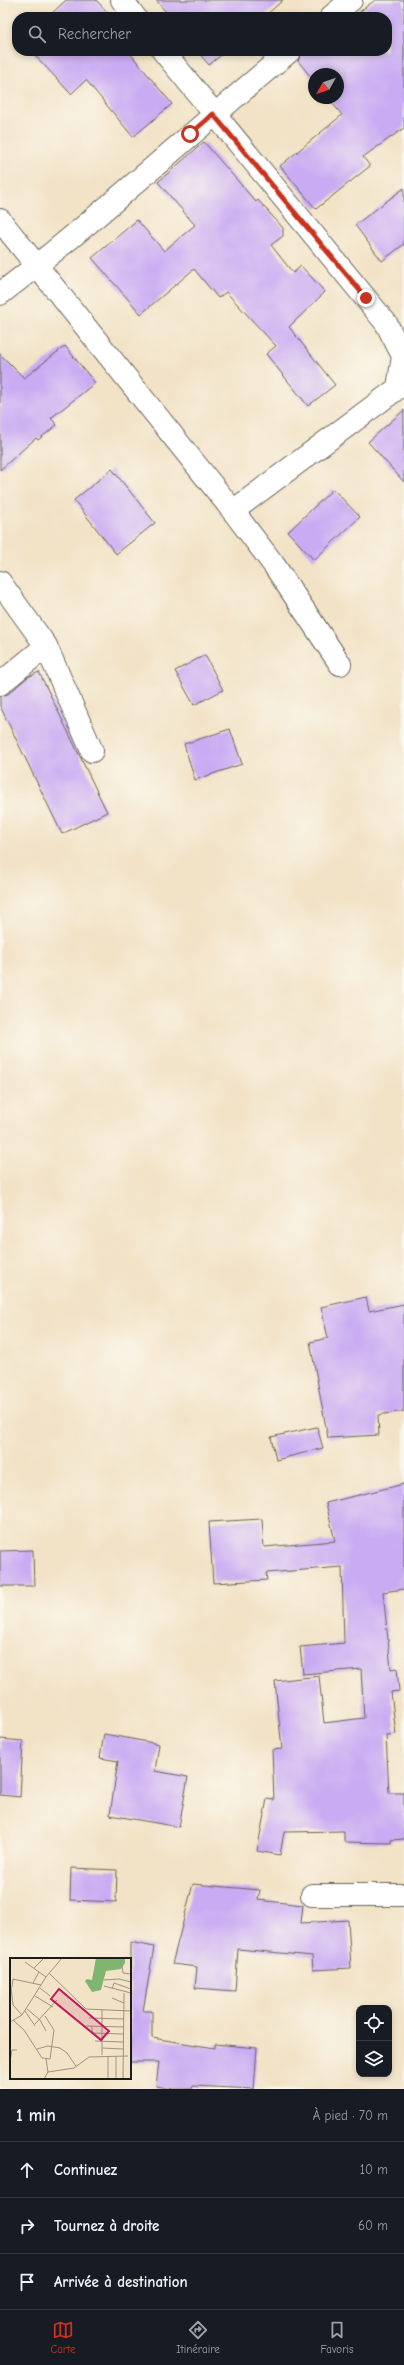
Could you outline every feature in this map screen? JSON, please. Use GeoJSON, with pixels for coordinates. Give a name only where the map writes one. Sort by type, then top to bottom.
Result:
{"type":"FeatureCollection","features":[{"type":"Feature","properties":{"kind":"street"},"geometry":{"type":"LineString","coordinates":[[122,0],[131,12]]}},
{"type":"Feature","properties":{"kind":"street"},"geometry":{"type":"LineString","coordinates":[[337,12],[351,0]]}},
{"type":"Feature","properties":{"kind":"street"},"geometry":{"type":"LineString","coordinates":[[167,56],[386,323],[403,356],[398,388],[233,511]]}},
{"type":"Feature","properties":{"kind":"street"},"geometry":{"type":"LineString","coordinates":[[0,294],[37,266],[213,114],[284,56]]}},
{"type":"Feature","properties":{"kind":"street"},"geometry":{"type":"LineString","coordinates":[[0,220],[233,511],[274,565],[340,664]]}},
{"type":"Feature","properties":{"kind":"street"},"geometry":{"type":"LineString","coordinates":[[0,582],[46,646],[92,751]]}},
{"type":"Feature","properties":{"kind":"street"},"geometry":{"type":"LineString","coordinates":[[0,684],[46,646]]}},
{"type":"Feature","properties":{"kind":"street"},"geometry":{"type":"LineString","coordinates":[[312,1895],[404,1894]]}},
{"type":"Feature","properties":{"kind":"building"},"geometry":{"type":"Polygon","coordinates":[[[66,0],[96,0],[107,12],[53,12],[66,0]]]}},
{"type":"Feature","properties":{"kind":"building"},"geometry":{"type":"Polygon","coordinates":[[[156,0],[283,0],[270,12],[166,12],[156,0]]]}},
{"type":"Feature","properties":{"kind":"building"},"geometry":{"type":"Polygon","coordinates":[[[375,0],[404,0],[404,128],[363,157],[370,166],[316,209],[280,166],[342,115],[333,104],[344,104],[344,68],[308,68],[308,74],[298,61],[300,56],[392,56],[392,12],[359,12],[375,0]]]}},
{"type":"Feature","properties":{"kind":"building"},"geometry":{"type":"Polygon","coordinates":[[[36,56],[132,56],[172,104],[133,137],[86,80],[71,94],[36,56]]]}},
{"type":"Feature","properties":{"kind":"building"},"geometry":{"type":"Polygon","coordinates":[[[201,56],[220,56],[209,65],[201,56]]]}},
{"type":"Feature","properties":{"kind":"building"},"geometry":{"type":"Polygon","coordinates":[[[204,142],[256,202],[258,200],[283,228],[283,236],[271,245],[293,273],[301,266],[325,292],[289,327],[335,385],[308,406],[266,354],[276,346],[226,292],[218,298],[194,269],[141,314],[92,258],[137,220],[164,251],[195,225],[158,182],[204,142]]]}},
{"type":"Feature","properties":{"kind":"building"},"geometry":{"type":"Polygon","coordinates":[[[404,188],[404,244],[382,261],[355,225],[404,188]]]}},
{"type":"Feature","properties":{"kind":"building"},"geometry":{"type":"Polygon","coordinates":[[[65,346],[95,383],[51,418],[57,425],[38,440],[36,438],[0,470],[0,354],[24,378],[65,346]]]}},
{"type":"Feature","properties":{"kind":"building"},"geometry":{"type":"Polygon","coordinates":[[[404,410],[404,482],[368,442],[404,410]]]}},
{"type":"Feature","properties":{"kind":"building"},"geometry":{"type":"Polygon","coordinates":[[[112,469],[155,523],[116,554],[74,500],[112,469]]]}},
{"type":"Feature","properties":{"kind":"building"},"geometry":{"type":"Polygon","coordinates":[[[333,489],[360,517],[314,560],[288,532],[333,489]]]}},
{"type":"Feature","properties":{"kind":"building"},"geometry":{"type":"Polygon","coordinates":[[[205,655],[223,690],[194,705],[175,671],[205,655]]]}},
{"type":"Feature","properties":{"kind":"building"},"geometry":{"type":"Polygon","coordinates":[[[39,672],[107,812],[62,834],[0,706],[0,696],[8,694],[28,677],[39,672]]]}},
{"type":"Feature","properties":{"kind":"building"},"geometry":{"type":"Polygon","coordinates":[[[230,729],[242,764],[195,780],[184,744],[230,729]]]}},
{"type":"Feature","properties":{"kind":"building"},"geometry":{"type":"Polygon","coordinates":[[[366,1297],[369,1311],[404,1304],[404,1411],[378,1415],[379,1435],[328,1438],[310,1342],[328,1338],[321,1307],[366,1297]]]}},
{"type":"Feature","properties":{"kind":"building"},"geometry":{"type":"Polygon","coordinates":[[[317,1427],[323,1448],[276,1460],[271,1437],[317,1427]]]}},
{"type":"Feature","properties":{"kind":"building"},"geometry":{"type":"Polygon","coordinates":[[[404,1484],[404,1589],[383,1592],[391,1669],[397,1668],[399,1691],[391,1692],[396,1734],[386,1735],[389,1793],[404,1793],[404,1839],[391,1840],[391,1843],[344,1842],[344,1831],[284,1832],[280,1855],[257,1851],[267,1799],[274,1800],[272,1750],[282,1749],[275,1681],[319,1676],[324,1723],[364,1718],[361,1669],[303,1674],[300,1647],[344,1643],[342,1567],[266,1573],[267,1580],[213,1583],[209,1522],[262,1519],[264,1547],[335,1541],[326,1503],[404,1484]]]}},
{"type":"Feature","properties":{"kind":"building"},"geometry":{"type":"Polygon","coordinates":[[[33,1550],[34,1586],[0,1586],[0,1551],[33,1550]]]}},
{"type":"Feature","properties":{"kind":"building"},"geometry":{"type":"Polygon","coordinates":[[[104,1734],[159,1744],[155,1771],[188,1777],[179,1827],[110,1815],[118,1761],[100,1758],[104,1734]]]}},
{"type":"Feature","properties":{"kind":"building"},"geometry":{"type":"Polygon","coordinates":[[[0,1739],[23,1741],[20,1797],[0,1795],[0,1739]]]}},
{"type":"Feature","properties":{"kind":"building"},"geometry":{"type":"Polygon","coordinates":[[[71,1868],[117,1870],[116,1902],[70,1900],[71,1868]]]}},
{"type":"Feature","properties":{"kind":"building"},"geometry":{"type":"Polygon","coordinates":[[[193,1884],[260,1890],[258,1900],[303,1905],[301,1923],[348,1920],[351,1968],[313,1970],[312,1956],[238,1949],[235,1991],[195,1988],[197,1967],[172,1964],[193,1884]]]}},
{"type":"Feature","properties":{"kind":"building"},"geometry":{"type":"Polygon","coordinates":[[[130,1942],[154,1947],[143,2011],[152,2011],[152,2038],[215,2048],[215,2044],[257,2048],[254,2089],[193,2086],[192,2089],[173,2089],[156,2086],[159,2062],[131,2062],[130,1942]]]}},
{"type":"Feature","properties":{"kind":"route"},"geometry":{"type":"LineString","coordinates":[[190,134],[213,114],[366,298]]}}]}
